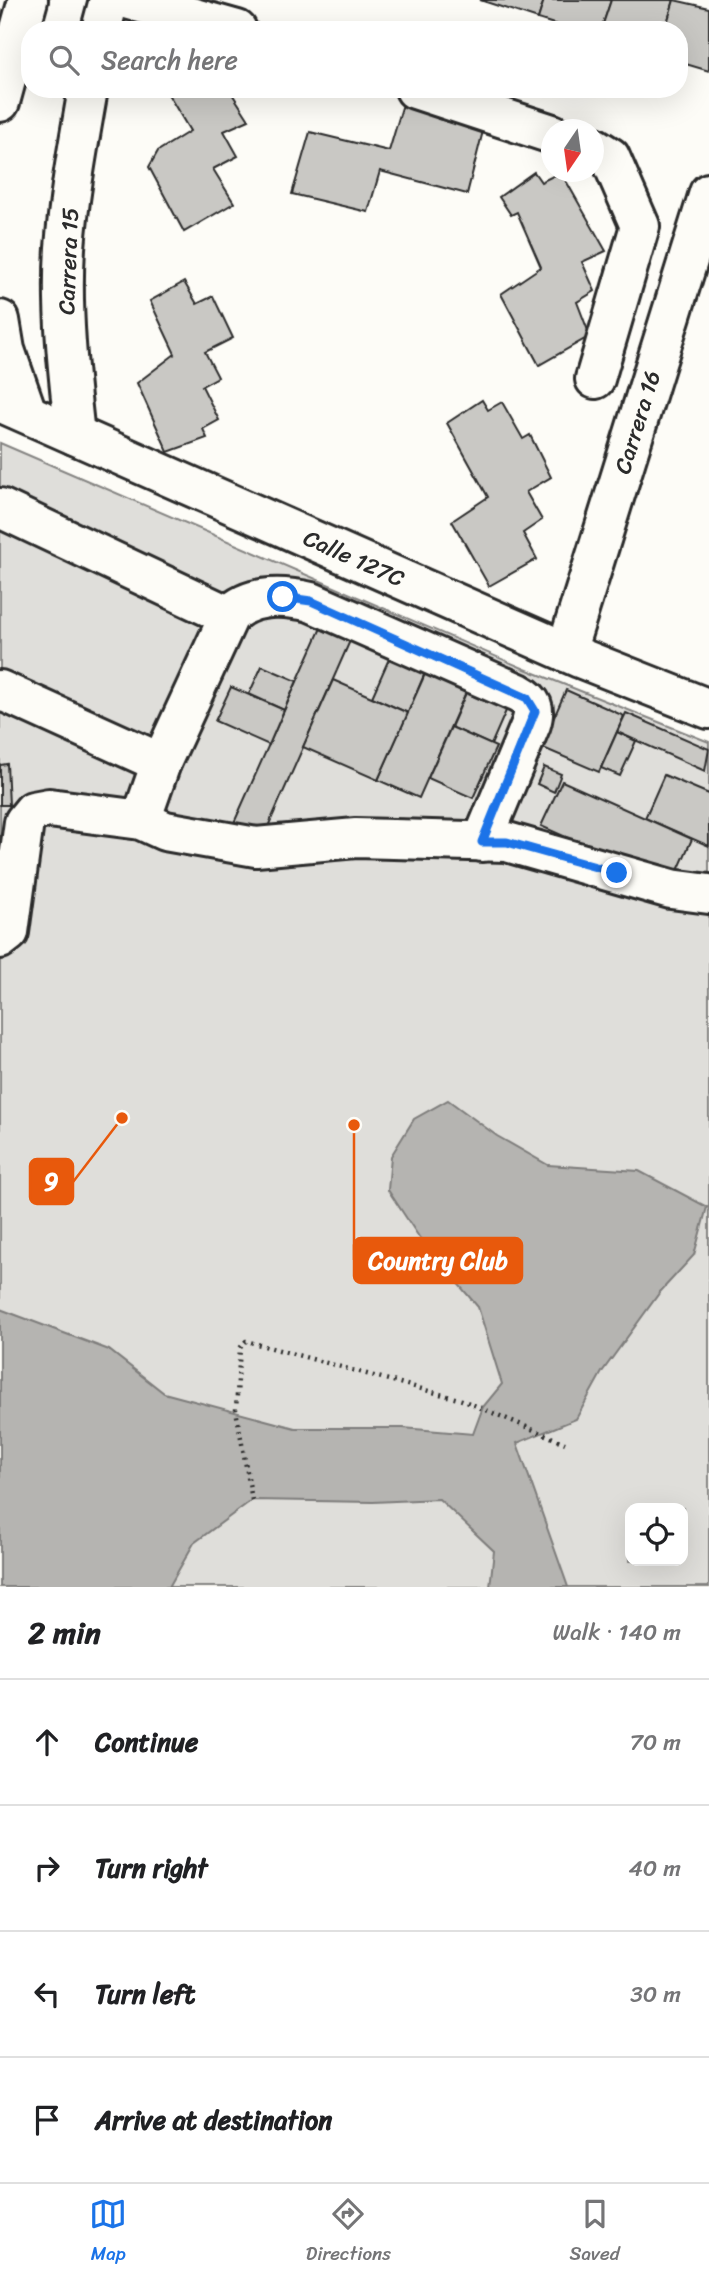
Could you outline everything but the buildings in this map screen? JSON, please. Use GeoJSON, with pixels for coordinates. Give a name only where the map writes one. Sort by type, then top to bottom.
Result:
{"type":"FeatureCollection","features":[{"type":"Feature","properties":{"kind":"street"},"geometry":{"type":"LineString","coordinates":[[22,21],[28,0]]}},
{"type":"Feature","properties":{"kind":"street"},"geometry":{"type":"LineString","coordinates":[[103,21],[109,0]]}},
{"type":"Feature","properties":{"kind":"street"},"geometry":{"type":"LineString","coordinates":[[130,0],[205,21]]}},
{"type":"Feature","properties":{"kind":"street"},"geometry":{"type":"LineString","coordinates":[[0,102],[21,26]]}},
{"type":"Feature","properties":{"kind":"street","name":"Carrera 15"},"geometry":{"type":"LineString","coordinates":[[75,435],[66,350],[65,251],[70,190],[86,98]]}},
{"type":"Feature","properties":{"kind":"street"},"geometry":{"type":"LineString","coordinates":[[442,98],[541,131]]}},
{"type":"Feature","properties":{"kind":"street"},"geometry":{"type":"LineString","coordinates":[[594,379],[640,226],[610,157],[604,153]]}},
{"type":"Feature","properties":{"kind":"street","name":"Carrera 16"},"geometry":{"type":"LineString","coordinates":[[566,652],[709,193]]}},
{"type":"Feature","properties":{"kind":"street"},"geometry":{"type":"LineString","coordinates":[[0,320],[13,408]]}},
{"type":"Feature","properties":{"kind":"street","name":"Calle 127C"},"geometry":{"type":"LineString","coordinates":[[13,408],[566,652],[709,709]]}},
{"type":"Feature","properties":{"kind":"street"},"geometry":{"type":"LineString","coordinates":[[0,508],[229,616]]}},
{"type":"Feature","properties":{"kind":"street"},"geometry":{"type":"LineString","coordinates":[[141,820],[161,763],[229,616],[243,604],[259,599],[283,597],[311,601],[527,698],[535,711],[482,842]]}},
{"type":"Feature","properties":{"kind":"street"},"geometry":{"type":"LineString","coordinates":[[0,690],[161,763]]}},
{"type":"Feature","properties":{"kind":"street"},"geometry":{"type":"LineString","coordinates":[[0,939],[9,932],[7,881],[24,822],[33,811],[49,808],[141,820],[165,831],[256,847],[356,838],[507,842],[671,889],[709,894]]}},
{"type":"Feature","properties":{"kind":"path"},"geometry":{"type":"LineString","coordinates":[[252,1500],[236,1410],[240,1348],[246,1341],[483,1407],[565,1443]]}},
{"type":"Feature","properties":{"kind":"shaded area"},"geometry":{"type":"Polygon","coordinates":[[[0,443],[525,669],[709,742],[709,1587],[0,1587],[0,443]]]}},
{"type":"Feature","properties":{"kind":"shaded area"},"geometry":{"type":"Polygon","coordinates":[[[448,1100],[497,1136],[548,1165],[639,1171],[707,1207],[694,1255],[660,1292],[602,1372],[576,1419],[517,1443],[568,1587],[490,1587],[494,1551],[439,1499],[373,1502],[252,1500],[194,1543],[169,1587],[0,1587],[0,1309],[109,1350],[164,1393],[295,1428],[403,1428],[473,1434],[483,1407],[502,1384],[478,1307],[421,1240],[388,1190],[391,1156],[414,1119],[448,1100]]]}},
{"type":"Feature","properties":{"kind":"place","name":"9"},"geometry":{"type":"Point","coordinates":[122,1118]}},
{"type":"Feature","properties":{"kind":"place","name":"Country Club"},"geometry":{"type":"Point","coordinates":[354,1125]}},
{"type":"Feature","properties":{"kind":"route"},"geometry":{"type":"LineString","coordinates":[[283,597],[311,601],[527,698],[535,711],[531,724],[482,842],[507,842],[617,873]]}}]}
